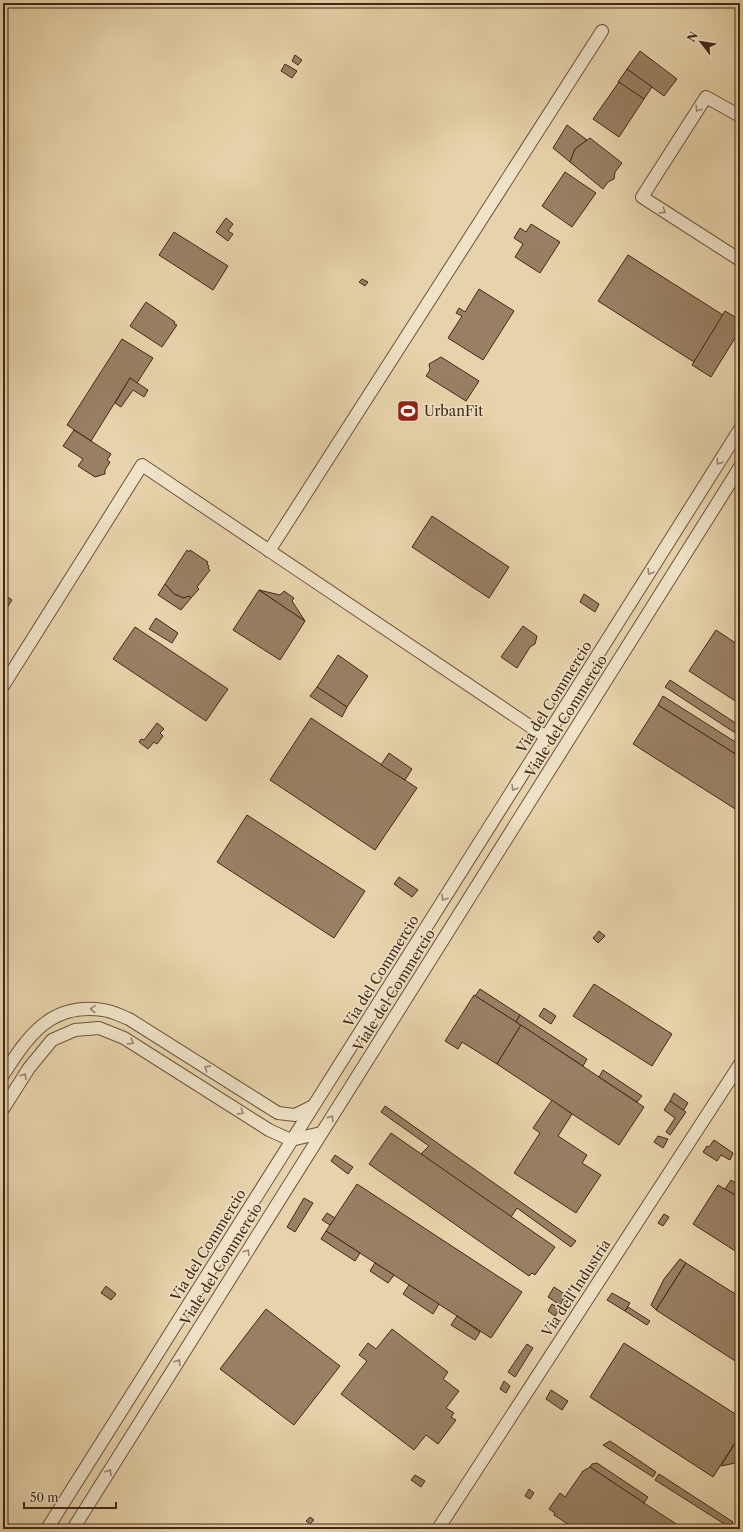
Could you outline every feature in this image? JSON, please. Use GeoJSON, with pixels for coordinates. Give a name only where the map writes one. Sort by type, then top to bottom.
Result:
{"type":"FeatureCollection","features":[{"type":"Feature","properties":{"kind":"street"},"geometry":{"type":"LineString","coordinates":[[269,551],[602,31]]}},
{"type":"Feature","properties":{"kind":"street"},"geometry":{"type":"LineString","coordinates":[[740,116],[706,97],[642,197],[740,260]]}},
{"type":"Feature","properties":{"kind":"street","name":"Via del Commercio"},"geometry":{"type":"LineString","coordinates":[[47,1529],[740,428]]}},
{"type":"Feature","properties":{"kind":"street"},"geometry":{"type":"LineString","coordinates":[[3,686],[142,465],[546,737]]}},
{"type":"Feature","properties":{"kind":"street","name":"Viale del Commercio"},"geometry":{"type":"LineString","coordinates":[[73,1529],[740,467]]}},
{"type":"Feature","properties":{"kind":"street"},"geometry":{"type":"LineString","coordinates":[[3,1075],[30,1035],[48,1020],[76,1008],[104,1010],[129,1019],[278,1113],[295,1115],[314,1105]]}},
{"type":"Feature","properties":{"kind":"street"},"geometry":{"type":"LineString","coordinates":[[3,1109],[29,1068],[52,1040],[75,1030],[99,1028],[124,1038],[269,1130],[291,1140],[321,1133]]}},
{"type":"Feature","properties":{"kind":"street","name":"Via dell'Industria"},"geometry":{"type":"LineString","coordinates":[[438,1529],[740,1064]]}},
{"type":"Feature","properties":{"kind":"building"},"geometry":{"type":"Polygon","coordinates":[[[640,51],[677,79],[664,96],[627,69],[640,51]]]}},
{"type":"Feature","properties":{"kind":"building"},"geometry":{"type":"Polygon","coordinates":[[[295,55],[302,60],[298,65],[292,61],[295,55]]]}},
{"type":"Feature","properties":{"kind":"building"},"geometry":{"type":"Polygon","coordinates":[[[285,64],[297,71],[292,78],[281,71],[285,64]]]}},
{"type":"Feature","properties":{"kind":"building"},"geometry":{"type":"Polygon","coordinates":[[[627,69],[652,87],[644,99],[618,82],[627,69]]]}},
{"type":"Feature","properties":{"kind":"building"},"geometry":{"type":"Polygon","coordinates":[[[619,82],[644,99],[619,137],[593,119],[619,82]]]}},
{"type":"Feature","properties":{"kind":"building"},"geometry":{"type":"Polygon","coordinates":[[[567,125],[587,140],[575,149],[570,162],[553,148],[567,125]]]}},
{"type":"Feature","properties":{"kind":"building"},"geometry":{"type":"Polygon","coordinates":[[[590,138],[622,163],[615,172],[614,179],[608,182],[603,189],[570,162],[575,149],[590,138]]]}},
{"type":"Feature","properties":{"kind":"building"},"geometry":{"type":"Polygon","coordinates":[[[565,172],[596,193],[572,227],[542,206],[565,172]]]}},
{"type":"Feature","properties":{"kind":"building"},"geometry":{"type":"Polygon","coordinates":[[[226,218],[233,224],[228,231],[233,234],[228,241],[216,232],[226,218]]]}},
{"type":"Feature","properties":{"kind":"building"},"geometry":{"type":"Polygon","coordinates":[[[531,224],[560,242],[540,273],[515,257],[523,244],[514,238],[520,228],[526,232],[531,224]]]}},
{"type":"Feature","properties":{"kind":"building"},"geometry":{"type":"Polygon","coordinates":[[[174,232],[228,266],[213,290],[159,255],[174,232]]]}},
{"type":"Feature","properties":{"kind":"building"},"geometry":{"type":"Polygon","coordinates":[[[628,255],[723,315],[694,362],[598,301],[628,255]]]}},
{"type":"Feature","properties":{"kind":"building"},"geometry":{"type":"Polygon","coordinates":[[[362,279],[368,282],[365,286],[359,282],[362,279]]]}},
{"type":"Feature","properties":{"kind":"building"},"geometry":{"type":"Polygon","coordinates":[[[479,289],[514,311],[483,360],[448,338],[462,316],[456,313],[459,308],[465,312],[479,289]]]}},
{"type":"Feature","properties":{"kind":"building"},"geometry":{"type":"Polygon","coordinates":[[[146,302],[175,322],[174,324],[177,325],[162,347],[130,326],[146,302]]]}},
{"type":"Feature","properties":{"kind":"building"},"geometry":{"type":"Polygon","coordinates":[[[725,311],[740,320],[740,330],[711,377],[692,365],[725,311]]]}},
{"type":"Feature","properties":{"kind":"building"},"geometry":{"type":"Polygon","coordinates":[[[122,339],[153,358],[137,383],[130,378],[91,441],[67,425],[122,339]]]}},
{"type":"Feature","properties":{"kind":"building"},"geometry":{"type":"Polygon","coordinates":[[[441,357],[479,381],[466,401],[426,376],[430,370],[429,364],[441,357]]]}},
{"type":"Feature","properties":{"kind":"building"},"geometry":{"type":"Polygon","coordinates":[[[130,378],[148,390],[144,397],[133,390],[121,407],[115,403],[130,378]]]}},
{"type":"Feature","properties":{"kind":"building"},"geometry":{"type":"Polygon","coordinates":[[[74,430],[111,454],[107,460],[110,462],[105,470],[105,474],[95,477],[78,466],[83,459],[63,446],[74,430]]]}},
{"type":"Feature","properties":{"kind":"building"},"geometry":{"type":"Polygon","coordinates":[[[432,516],[509,567],[489,598],[412,547],[432,516]]]}},
{"type":"Feature","properties":{"kind":"building"},"geometry":{"type":"Polygon","coordinates":[[[187,550],[189,552],[190,550],[208,562],[208,568],[210,570],[197,587],[199,589],[191,598],[189,596],[184,598],[174,594],[165,584],[187,550]]]}},
{"type":"Feature","properties":{"kind":"building"},"geometry":{"type":"Polygon","coordinates":[[[165,584],[174,594],[184,598],[189,596],[191,598],[181,610],[158,595],[165,584]]]}},
{"type":"Feature","properties":{"kind":"building"},"geometry":{"type":"Polygon","coordinates":[[[740,585],[740,596],[735,593],[740,585]]]}},
{"type":"Feature","properties":{"kind":"building"},"geometry":{"type":"Polygon","coordinates":[[[259,590],[305,621],[280,660],[233,630],[259,590]]]}},
{"type":"Feature","properties":{"kind":"building"},"geometry":{"type":"Polygon","coordinates":[[[259,590],[280,595],[284,591],[294,598],[292,601],[305,621],[259,590]]]}},
{"type":"Feature","properties":{"kind":"building"},"geometry":{"type":"Polygon","coordinates":[[[3,594],[12,600],[3,614],[3,594]]]}},
{"type":"Feature","properties":{"kind":"building"},"geometry":{"type":"Polygon","coordinates":[[[584,594],[599,604],[595,612],[580,602],[584,594]]]}},
{"type":"Feature","properties":{"kind":"building"},"geometry":{"type":"Polygon","coordinates":[[[156,618],[178,633],[172,643],[149,629],[156,618]]]}},
{"type":"Feature","properties":{"kind":"building"},"geometry":{"type":"Polygon","coordinates":[[[523,626],[537,636],[535,644],[530,647],[517,668],[501,657],[523,626]]]}},
{"type":"Feature","properties":{"kind":"building"},"geometry":{"type":"Polygon","coordinates":[[[135,627],[228,689],[206,721],[113,659],[135,627]]]}},
{"type":"Feature","properties":{"kind":"building"},"geometry":{"type":"Polygon","coordinates":[[[716,630],[740,646],[740,704],[689,671],[716,630]]]}},
{"type":"Feature","properties":{"kind":"building"},"geometry":{"type":"Polygon","coordinates":[[[338,655],[368,676],[347,707],[317,687],[338,655]]]}},
{"type":"Feature","properties":{"kind":"building"},"geometry":{"type":"Polygon","coordinates":[[[670,680],[740,726],[740,736],[665,687],[670,680]]]}},
{"type":"Feature","properties":{"kind":"building"},"geometry":{"type":"Polygon","coordinates":[[[317,687],[347,707],[342,717],[310,696],[317,687]]]}},
{"type":"Feature","properties":{"kind":"building"},"geometry":{"type":"Polygon","coordinates":[[[663,696],[740,745],[734,753],[658,705],[663,696]]]}},
{"type":"Feature","properties":{"kind":"building"},"geometry":{"type":"Polygon","coordinates":[[[658,705],[740,757],[740,812],[633,744],[658,705]]]}},
{"type":"Feature","properties":{"kind":"building"},"geometry":{"type":"Polygon","coordinates":[[[311,718],[417,788],[375,850],[270,780],[311,718]]]}},
{"type":"Feature","properties":{"kind":"building"},"geometry":{"type":"Polygon","coordinates":[[[157,723],[164,729],[160,733],[163,736],[157,744],[154,742],[148,749],[139,742],[141,739],[144,740],[157,723]]]}},
{"type":"Feature","properties":{"kind":"building"},"geometry":{"type":"Polygon","coordinates":[[[389,753],[412,769],[405,780],[381,765],[389,753]]]}},
{"type":"Feature","properties":{"kind":"building"},"geometry":{"type":"Polygon","coordinates":[[[247,815],[365,891],[334,938],[217,862],[247,815]]]}},
{"type":"Feature","properties":{"kind":"building"},"geometry":{"type":"Polygon","coordinates":[[[399,877],[418,890],[412,897],[394,884],[399,877]]]}},
{"type":"Feature","properties":{"kind":"building"},"geometry":{"type":"Polygon","coordinates":[[[599,931],[605,936],[598,943],[593,938],[599,931]]]}},
{"type":"Feature","properties":{"kind":"building"},"geometry":{"type":"Polygon","coordinates":[[[594,984],[672,1034],[652,1066],[573,1016],[594,984]]]}},
{"type":"Feature","properties":{"kind":"building"},"geometry":{"type":"Polygon","coordinates":[[[480,989],[520,1015],[516,1022],[475,996],[480,989]]]}},
{"type":"Feature","properties":{"kind":"building"},"geometry":{"type":"Polygon","coordinates":[[[474,995],[521,1025],[497,1064],[462,1042],[458,1049],[445,1041],[474,995]]]}},
{"type":"Feature","properties":{"kind":"building"},"geometry":{"type":"Polygon","coordinates":[[[544,1008],[556,1016],[551,1024],[539,1016],[544,1008]]]}},
{"type":"Feature","properties":{"kind":"building"},"geometry":{"type":"Polygon","coordinates":[[[520,1015],[587,1059],[583,1066],[516,1022],[520,1015]]]}},
{"type":"Feature","properties":{"kind":"building"},"geometry":{"type":"Polygon","coordinates":[[[521,1025],[644,1107],[619,1145],[497,1064],[521,1025]]]}},
{"type":"Feature","properties":{"kind":"building"},"geometry":{"type":"Polygon","coordinates":[[[603,1070],[642,1096],[637,1102],[599,1077],[603,1070]]]}},
{"type":"Feature","properties":{"kind":"building"},"geometry":{"type":"Polygon","coordinates":[[[674,1093],[688,1103],[683,1111],[670,1101],[674,1093]]]}},
{"type":"Feature","properties":{"kind":"building"},"geometry":{"type":"Polygon","coordinates":[[[552,1100],[572,1114],[558,1136],[587,1155],[582,1163],[601,1175],[576,1213],[514,1173],[540,1133],[533,1128],[552,1100]]]}},
{"type":"Feature","properties":{"kind":"building"},"geometry":{"type":"Polygon","coordinates":[[[670,1101],[686,1112],[670,1135],[666,1132],[675,1118],[664,1110],[670,1101]]]}},
{"type":"Feature","properties":{"kind":"building"},"geometry":{"type":"Polygon","coordinates":[[[385,1106],[576,1241],[571,1247],[517,1208],[511,1217],[421,1154],[429,1146],[381,1112],[385,1106]]]}},
{"type":"Feature","properties":{"kind":"building"},"geometry":{"type":"Polygon","coordinates":[[[391,1133],[555,1247],[535,1275],[532,1273],[529,1276],[369,1164],[391,1133]]]}},
{"type":"Feature","properties":{"kind":"building"},"geometry":{"type":"Polygon","coordinates":[[[658,1136],[668,1139],[663,1148],[654,1142],[658,1136]]]}},
{"type":"Feature","properties":{"kind":"building"},"geometry":{"type":"Polygon","coordinates":[[[714,1140],[733,1153],[730,1160],[721,1155],[717,1161],[703,1152],[714,1140]]]}},
{"type":"Feature","properties":{"kind":"building"},"geometry":{"type":"Polygon","coordinates":[[[335,1155],[353,1167],[348,1174],[331,1161],[335,1155]]]}},
{"type":"Feature","properties":{"kind":"building"},"geometry":{"type":"Polygon","coordinates":[[[731,1180],[740,1186],[738,1197],[725,1189],[731,1180]]]}},
{"type":"Feature","properties":{"kind":"building"},"geometry":{"type":"Polygon","coordinates":[[[357,1184],[522,1292],[491,1338],[326,1231],[357,1184]]]}},
{"type":"Feature","properties":{"kind":"building"},"geometry":{"type":"Polygon","coordinates":[[[718,1185],[740,1198],[740,1254],[693,1224],[718,1185]]]}},
{"type":"Feature","properties":{"kind":"building"},"geometry":{"type":"Polygon","coordinates":[[[304,1198],[313,1203],[295,1232],[287,1227],[304,1198]]]}},
{"type":"Feature","properties":{"kind":"building"},"geometry":{"type":"Polygon","coordinates":[[[327,1213],[335,1218],[330,1225],[322,1220],[327,1213]]]}},
{"type":"Feature","properties":{"kind":"building"},"geometry":{"type":"Polygon","coordinates":[[[664,1214],[669,1217],[663,1226],[658,1223],[664,1214]]]}},
{"type":"Feature","properties":{"kind":"building"},"geometry":{"type":"Polygon","coordinates":[[[326,1231],[360,1253],[355,1261],[321,1239],[326,1231]]]}},
{"type":"Feature","properties":{"kind":"building"},"geometry":{"type":"Polygon","coordinates":[[[680,1259],[686,1263],[656,1310],[651,1305],[664,1279],[680,1259]]]}},
{"type":"Feature","properties":{"kind":"building"},"geometry":{"type":"Polygon","coordinates":[[[375,1263],[394,1275],[388,1283],[370,1271],[375,1263]]]}},
{"type":"Feature","properties":{"kind":"building"},"geometry":{"type":"Polygon","coordinates":[[[686,1263],[740,1297],[740,1364],[656,1310],[686,1263]]]}},
{"type":"Feature","properties":{"kind":"building"},"geometry":{"type":"Polygon","coordinates":[[[409,1285],[439,1304],[433,1314],[403,1294],[409,1285]]]}},
{"type":"Feature","properties":{"kind":"building"},"geometry":{"type":"Polygon","coordinates":[[[106,1286],[116,1294],[111,1300],[101,1293],[106,1286]]]}},
{"type":"Feature","properties":{"kind":"building"},"geometry":{"type":"Polygon","coordinates":[[[554,1287],[566,1295],[560,1305],[548,1297],[554,1287]]]}},
{"type":"Feature","properties":{"kind":"building"},"geometry":{"type":"Polygon","coordinates":[[[612,1293],[630,1303],[625,1311],[607,1300],[612,1293]]]}},
{"type":"Feature","properties":{"kind":"building"},"geometry":{"type":"Polygon","coordinates":[[[552,1304],[560,1309],[555,1316],[548,1311],[552,1304]]]}},
{"type":"Feature","properties":{"kind":"building"},"geometry":{"type":"Polygon","coordinates":[[[628,1307],[650,1321],[647,1325],[625,1311],[628,1307]]]}},
{"type":"Feature","properties":{"kind":"building"},"geometry":{"type":"Polygon","coordinates":[[[266,1309],[340,1366],[294,1425],[220,1369],[266,1309]]]}},
{"type":"Feature","properties":{"kind":"building"},"geometry":{"type":"Polygon","coordinates":[[[457,1316],[480,1332],[475,1340],[451,1325],[457,1316]]]}},
{"type":"Feature","properties":{"kind":"building"},"geometry":{"type":"Polygon","coordinates":[[[392,1329],[448,1372],[443,1379],[459,1391],[446,1408],[454,1413],[451,1417],[456,1420],[438,1444],[426,1435],[414,1450],[341,1394],[367,1361],[359,1355],[368,1343],[376,1349],[392,1329]]]}},
{"type":"Feature","properties":{"kind":"building"},"geometry":{"type":"Polygon","coordinates":[[[624,1343],[740,1417],[740,1435],[713,1477],[590,1397],[624,1343]]]}},
{"type":"Feature","properties":{"kind":"building"},"geometry":{"type":"Polygon","coordinates":[[[527,1344],[533,1348],[515,1377],[508,1372],[527,1344]]]}},
{"type":"Feature","properties":{"kind":"building"},"geometry":{"type":"Polygon","coordinates":[[[504,1381],[510,1386],[506,1393],[500,1389],[504,1381]]]}},
{"type":"Feature","properties":{"kind":"building"},"geometry":{"type":"Polygon","coordinates":[[[551,1390],[568,1401],[562,1410],[546,1399],[551,1390]]]}},
{"type":"Feature","properties":{"kind":"building"},"geometry":{"type":"Polygon","coordinates":[[[740,1435],[740,1462],[721,1466],[740,1435]]]}},
{"type":"Feature","properties":{"kind":"building"},"geometry":{"type":"Polygon","coordinates":[[[610,1441],[656,1472],[653,1477],[603,1445],[610,1441]]]}},
{"type":"Feature","properties":{"kind":"building"},"geometry":{"type":"Polygon","coordinates":[[[597,1463],[648,1497],[644,1503],[590,1467],[592,1464],[597,1463]]]}},
{"type":"Feature","properties":{"kind":"building"},"geometry":{"type":"Polygon","coordinates":[[[590,1467],[684,1529],[575,1529],[554,1515],[555,1513],[549,1509],[560,1493],[565,1497],[583,1471],[590,1467]]]}},
{"type":"Feature","properties":{"kind":"building"},"geometry":{"type":"Polygon","coordinates":[[[659,1474],[733,1522],[729,1527],[655,1480],[659,1474]]]}},
{"type":"Feature","properties":{"kind":"building"},"geometry":{"type":"Polygon","coordinates":[[[415,1475],[425,1481],[421,1487],[411,1480],[415,1475]]]}},
{"type":"Feature","properties":{"kind":"building"},"geometry":{"type":"Polygon","coordinates":[[[529,1489],[534,1493],[530,1499],[525,1496],[529,1489]]]}},
{"type":"Feature","properties":{"kind":"building"},"geometry":{"type":"Polygon","coordinates":[[[310,1517],[314,1520],[310,1524],[306,1521],[310,1517]]]}},
{"type":"Feature","properties":{"kind":"place","name":"UrbanFit"},"geometry":{"type":"Point","coordinates":[408,411]}}]}
